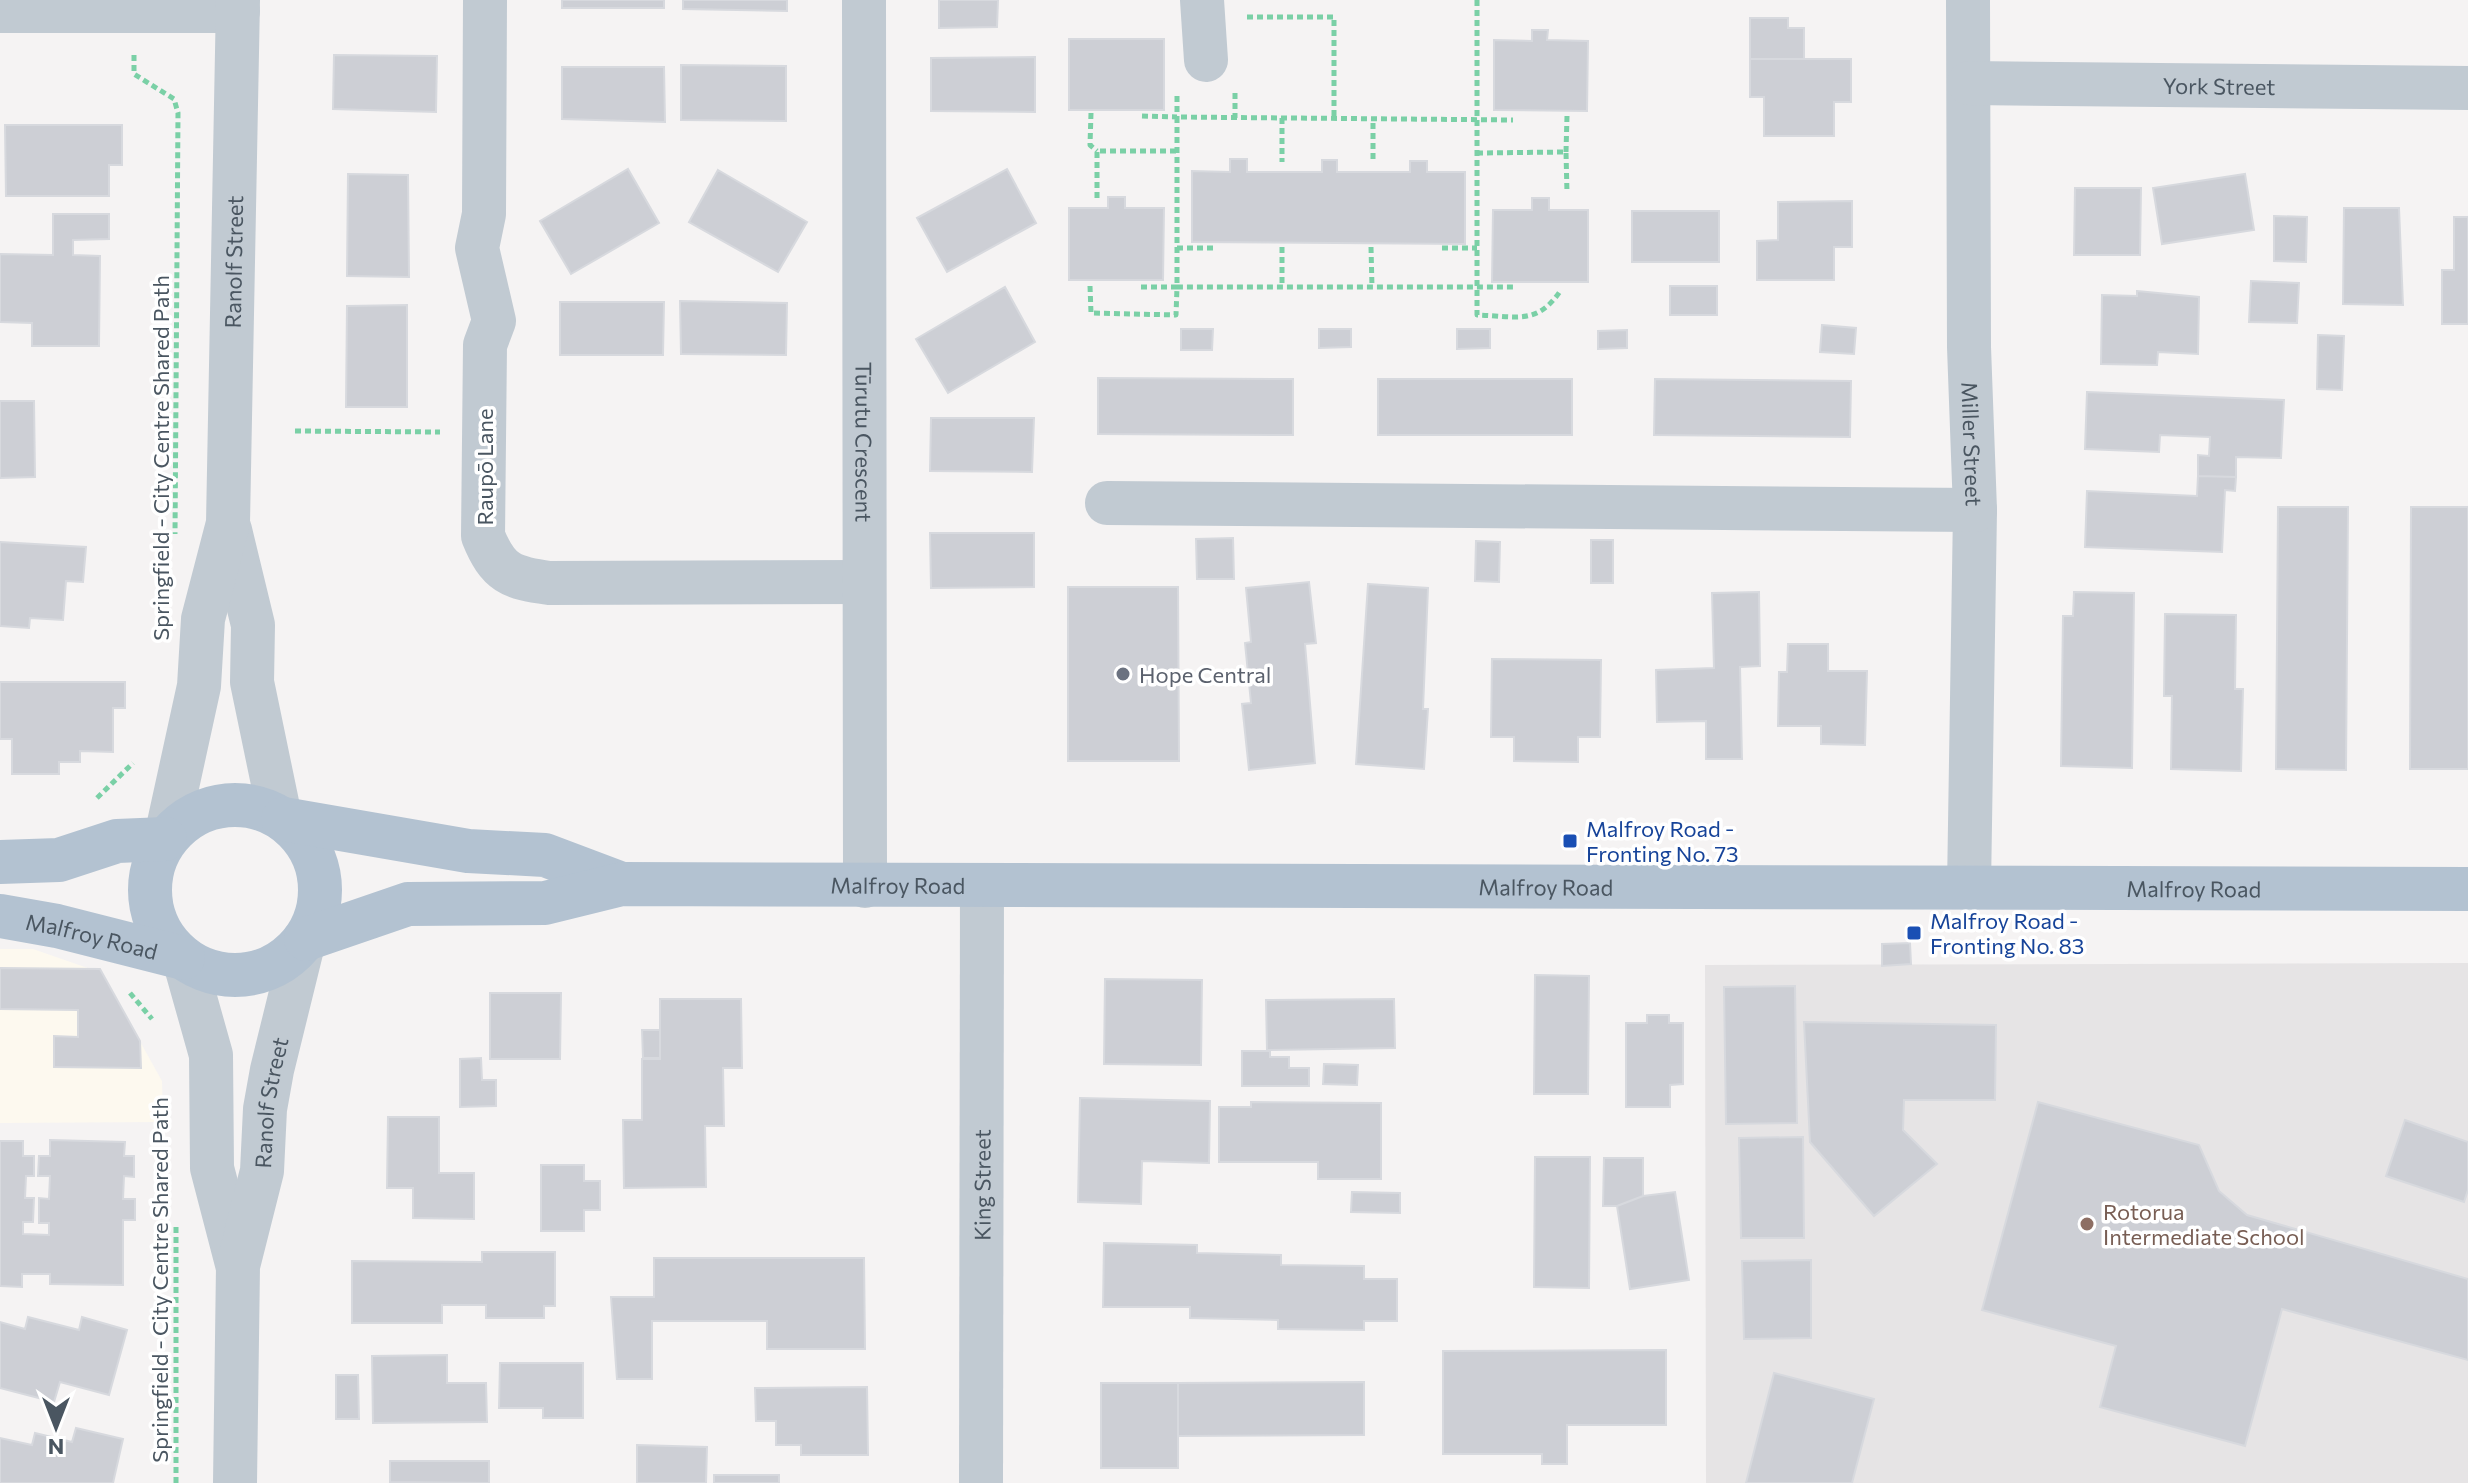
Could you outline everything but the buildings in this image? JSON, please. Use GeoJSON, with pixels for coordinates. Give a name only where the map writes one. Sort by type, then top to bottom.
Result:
{"type":"FeatureCollection","features":[{"type":"Feature","properties":{"kind":"main road"},"geometry":{"type":"LineString","coordinates":[[241,804],[282,818],[306,843],[319,874],[318,907],[305,940],[289,956],[248,974],[204,970],[184,959],[164,939],[152,915],[148,889],[153,863],[166,838],[181,822],[220,805],[241,804]]}},
{"type":"Feature","properties":{"kind":"main road","name":"Malfroy Road"},"geometry":{"type":"LineString","coordinates":[[282,818],[468,851],[545,855],[622,884]]}},
{"type":"Feature","properties":{"kind":"main road"},"geometry":{"type":"LineString","coordinates":[[0,862],[59,860],[117,841],[166,838]]}},
{"type":"Feature","properties":{"kind":"main road","name":"Malfroy Road"},"geometry":{"type":"LineString","coordinates":[[305,940],[408,904],[545,903],[622,884],[2468,889]]}},
{"type":"Feature","properties":{"kind":"main road","name":"Malfroy Road"},"geometry":{"type":"LineString","coordinates":[[0,916],[82,931],[184,959]]}},
{"type":"Feature","properties":{"kind":"street","name":"Raupō Lane"},"geometry":{"type":"LineString","coordinates":[[485,0],[484,214],[477,248],[494,321],[485,345],[483,536],[491,556],[504,572],[524,580],[549,583],[864,582]]}},
{"type":"Feature","properties":{"kind":"street","name":"Tūrutu Crescent"},"geometry":{"type":"LineString","coordinates":[[864,0],[865,886]]}},
{"type":"Feature","properties":{"kind":"street","name":"Miller Street"},"geometry":{"type":"LineString","coordinates":[[1968,0],[1969,347],[1975,510],[1969,887]]}},
{"type":"Feature","properties":{"kind":"street"},"geometry":{"type":"LineString","coordinates":[[0,11],[238,6]]}},
{"type":"Feature","properties":{"kind":"street","name":"Ranolf Street"},"geometry":{"type":"LineString","coordinates":[[166,838],[199,686],[203,619],[228,523],[238,6]]}},
{"type":"Feature","properties":{"kind":"street"},"geometry":{"type":"LineString","coordinates":[[1218,8],[1220,69]]}},
{"type":"Feature","properties":{"kind":"street","name":"York Street"},"geometry":{"type":"LineString","coordinates":[[1969,83],[2468,88]]}},
{"type":"Feature","properties":{"kind":"street"},"geometry":{"type":"LineString","coordinates":[[1107,503],[1975,510]]}},
{"type":"Feature","properties":{"kind":"street","name":"Ranolf Street"},"geometry":{"type":"LineString","coordinates":[[228,523],[253,625],[252,682],[282,818]]}},
{"type":"Feature","properties":{"kind":"street","name":"King Street"},"geometry":{"type":"LineString","coordinates":[[981,1483],[982,887]]}},
{"type":"Feature","properties":{"kind":"street","name":"Ranolf Street"},"geometry":{"type":"LineString","coordinates":[[235,1483],[238,1266],[262,1171],[265,1109],[272,1070],[305,940]]}},
{"type":"Feature","properties":{"kind":"street","name":"Ranolf Street"},"geometry":{"type":"LineString","coordinates":[[184,959],[211,1055],[212,1168],[238,1266]]}},
{"type":"Feature","properties":{"kind":"path"},"geometry":{"type":"LineString","coordinates":[[1477,0],[1477,315],[1536,316],[1551,305],[1561,290]]}},
{"type":"Feature","properties":{"kind":"path"},"geometry":{"type":"LineString","coordinates":[[1218,8],[1334,17],[1334,118]]}},
{"type":"Feature","properties":{"kind":"path","name":"Springfield - City Centre Shared Path"},"geometry":{"type":"LineString","coordinates":[[134,51],[134,74],[174,99],[178,113],[175,540]]}},
{"type":"Feature","properties":{"kind":"path"},"geometry":{"type":"LineString","coordinates":[[1220,69],[1235,118]]}},
{"type":"Feature","properties":{"kind":"path"},"geometry":{"type":"LineString","coordinates":[[1091,113],[1090,145],[1097,151],[1176,151]]}},
{"type":"Feature","properties":{"kind":"path"},"geometry":{"type":"LineString","coordinates":[[1142,116],[1513,120]]}},
{"type":"Feature","properties":{"kind":"path"},"geometry":{"type":"LineString","coordinates":[[1567,116],[1567,193]]}},
{"type":"Feature","properties":{"kind":"path"},"geometry":{"type":"LineString","coordinates":[[1090,286],[1091,313],[1176,315],[1177,117]]}},
{"type":"Feature","properties":{"kind":"path"},"geometry":{"type":"LineString","coordinates":[[1282,118],[1282,162]]}},
{"type":"Feature","properties":{"kind":"path"},"geometry":{"type":"LineString","coordinates":[[1373,119],[1373,159]]}},
{"type":"Feature","properties":{"kind":"path"},"geometry":{"type":"LineString","coordinates":[[1097,151],[1097,198]]}},
{"type":"Feature","properties":{"kind":"path"},"geometry":{"type":"LineString","coordinates":[[1477,153],[1566,152]]}},
{"type":"Feature","properties":{"kind":"path"},"geometry":{"type":"LineString","coordinates":[[1282,247],[1282,287]]}},
{"type":"Feature","properties":{"kind":"path"},"geometry":{"type":"LineString","coordinates":[[1371,247],[1372,287]]}},
{"type":"Feature","properties":{"kind":"path"},"geometry":{"type":"LineString","coordinates":[[1177,248],[1213,248]]}},
{"type":"Feature","properties":{"kind":"path"},"geometry":{"type":"LineString","coordinates":[[1442,248],[1477,248]]}},
{"type":"Feature","properties":{"kind":"path"},"geometry":{"type":"LineString","coordinates":[[1141,287],[1515,287]]}},
{"type":"Feature","properties":{"kind":"path"},"geometry":{"type":"LineString","coordinates":[[295,431],[442,432]]}},
{"type":"Feature","properties":{"kind":"path"},"geometry":{"type":"LineString","coordinates":[[88,806],[131,766],[138,754]]}},
{"type":"Feature","properties":{"kind":"path"},"geometry":{"type":"LineString","coordinates":[[128,990],[157,1030]]}},
{"type":"Feature","properties":{"kind":"path","name":"Springfield - City Centre Shared Path"},"geometry":{"type":"LineString","coordinates":[[176,1213],[176,1483]]}},
{"type":"Feature","properties":{"kind":"shaded area"},"geometry":{"type":"Polygon","coordinates":[[[0,949],[33,949],[102,973],[162,1081],[163,1122],[0,1123],[0,949]]]}},
{"type":"Feature","properties":{"kind":"shaded area","name":"Rotorua Intermediate School"},"geometry":{"type":"Polygon","coordinates":[[[2468,963],[2468,1483],[1706,1483],[1705,965],[2468,963]]]}},
{"type":"Feature","properties":{"kind":"place","name":"Hope Central"},"geometry":{"type":"Point","coordinates":[1123,674]}},
{"type":"Feature","properties":{"kind":"place","name":"Malfroy Road - Fronting No. 73"},"geometry":{"type":"Point","coordinates":[1570,841]}},
{"type":"Feature","properties":{"kind":"place","name":"Malfroy Road - Fronting No. 83"},"geometry":{"type":"Point","coordinates":[1914,933]}},
{"type":"Feature","properties":{"kind":"place","name":"Rotorua Intermediate School"},"geometry":{"type":"Point","coordinates":[2087,1224]}}]}
